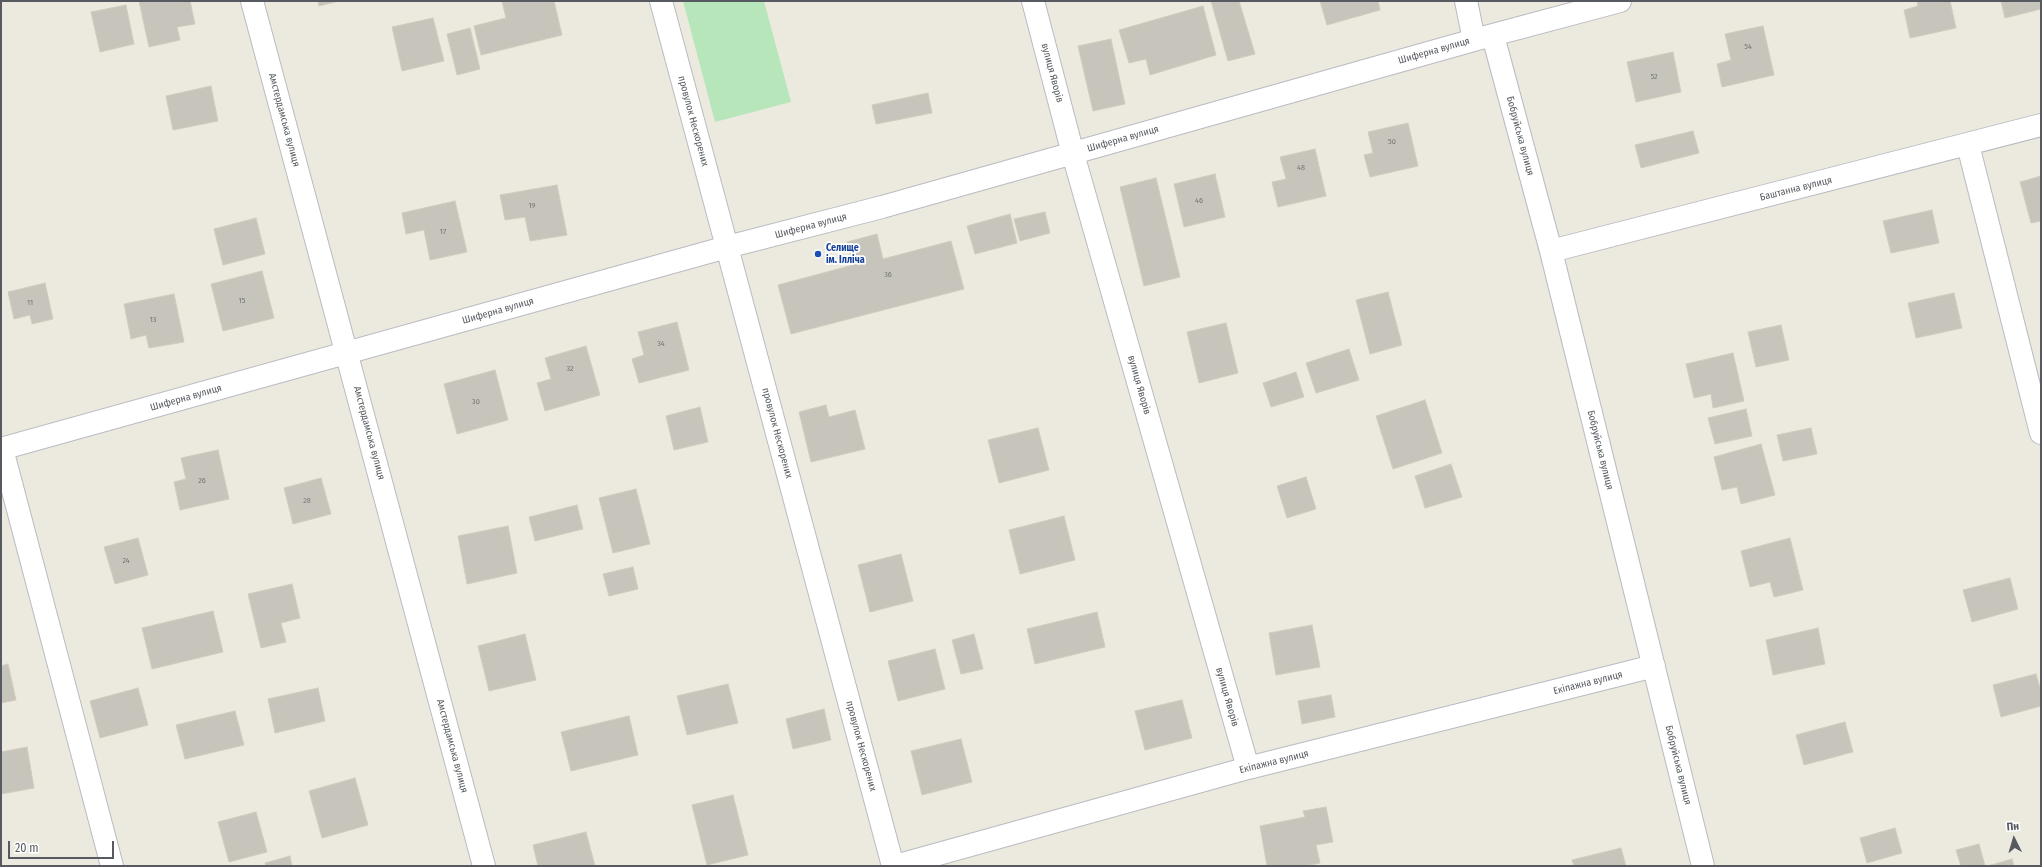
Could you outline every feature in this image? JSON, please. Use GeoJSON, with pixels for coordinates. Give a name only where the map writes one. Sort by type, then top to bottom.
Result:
{"type":"FeatureCollection","features":[{"type":"Feature","properties":{"kind":"street","name":"Амстердамська вулиця"},"geometry":{"type":"LineString","coordinates":[[252,1],[484,866]]}},
{"type":"Feature","properties":{"kind":"street","name":"провулок Нескорених"},"geometry":{"type":"LineString","coordinates":[[661,1],[894,866]]}},
{"type":"Feature","properties":{"kind":"street","name":"вулиця Яворів"},"geometry":{"type":"LineString","coordinates":[[1033,1],[1073,154],[1248,768]]}},
{"type":"Feature","properties":{"kind":"street","name":"Бобруйська вулиця"},"geometry":{"type":"LineString","coordinates":[[1466,1],[1483,38],[1551,251],[1703,866]]}},
{"type":"Feature","properties":{"kind":"street","name":"Шиферна вулиця"},"geometry":{"type":"LineString","coordinates":[[1,449],[727,247],[882,207],[1620,1]]}},
{"type":"Feature","properties":{"kind":"street","name":"Баштанна вулиця"},"geometry":{"type":"LineString","coordinates":[[1551,251],[2041,125]]}},
{"type":"Feature","properties":{"kind":"street"},"geometry":{"type":"LineString","coordinates":[[1968,145],[2041,433]]}},
{"type":"Feature","properties":{"kind":"street"},"geometry":{"type":"LineString","coordinates":[[1,449],[112,866]]}},
{"type":"Feature","properties":{"kind":"street","name":"Екіпажна вулиця"},"geometry":{"type":"LineString","coordinates":[[894,866],[1248,768],[1654,666]]}},
{"type":"Feature","properties":{"kind":"green space"},"geometry":{"type":"Polygon","coordinates":[[[683,1],[764,1],[791,102],[715,122],[683,1]]]}},
{"type":"Feature","properties":{"kind":"building"},"geometry":{"type":"Polygon","coordinates":[[[139,1],[190,1],[195,24],[177,27],[180,40],[149,47],[139,1]]]}},
{"type":"Feature","properties":{"kind":"building"},"geometry":{"type":"Polygon","coordinates":[[[318,1],[339,1],[319,6],[318,1]]]}},
{"type":"Feature","properties":{"kind":"building"},"geometry":{"type":"Polygon","coordinates":[[[502,1],[554,1],[562,35],[481,55],[474,26],[506,18],[502,1]]]}},
{"type":"Feature","properties":{"kind":"building"},"geometry":{"type":"Polygon","coordinates":[[[1211,1],[1239,1],[1255,54],[1228,61],[1211,1]]]}},
{"type":"Feature","properties":{"kind":"building"},"geometry":{"type":"Polygon","coordinates":[[[1320,1],[1378,1],[1380,10],[1327,25],[1320,1]]]}},
{"type":"Feature","properties":{"kind":"building"},"geometry":{"type":"Polygon","coordinates":[[[1917,1],[1950,1],[1956,28],[1910,38],[1904,10],[1918,6],[1917,1]]]}},
{"type":"Feature","properties":{"kind":"building"},"geometry":{"type":"Polygon","coordinates":[[[2001,1],[2041,1],[2041,9],[2005,18],[2001,1]]]}},
{"type":"Feature","properties":{"kind":"building"},"geometry":{"type":"Polygon","coordinates":[[[126,5],[134,44],[100,52],[91,12],[126,5]]]}},
{"type":"Feature","properties":{"kind":"building"},"geometry":{"type":"Polygon","coordinates":[[[1203,6],[1216,55],[1150,75],[1146,59],[1129,63],[1119,30],[1203,6]]]}},
{"type":"Feature","properties":{"kind":"building"},"geometry":{"type":"Polygon","coordinates":[[[433,18],[444,61],[402,71],[392,27],[433,18]]]}},
{"type":"Feature","properties":{"kind":"building"},"geometry":{"type":"Polygon","coordinates":[[[1763,26],[1774,75],[1722,87],[1717,64],[1731,60],[1725,34],[1763,26]]]}},
{"type":"Feature","properties":{"kind":"building"},"geometry":{"type":"Polygon","coordinates":[[[470,28],[480,69],[457,75],[447,34],[470,28]]]}},
{"type":"Feature","properties":{"kind":"building"},"geometry":{"type":"Polygon","coordinates":[[[1111,39],[1125,104],[1093,111],[1078,46],[1111,39]]]}},
{"type":"Feature","properties":{"kind":"building"},"geometry":{"type":"Polygon","coordinates":[[[1673,52],[1681,92],[1636,102],[1627,62],[1673,52]]]}},
{"type":"Feature","properties":{"kind":"building"},"geometry":{"type":"Polygon","coordinates":[[[211,86],[218,121],[173,130],[166,96],[211,86]]]}},
{"type":"Feature","properties":{"kind":"building"},"geometry":{"type":"Polygon","coordinates":[[[928,93],[932,113],[876,124],[872,105],[928,93]]]}},
{"type":"Feature","properties":{"kind":"building"},"geometry":{"type":"Polygon","coordinates":[[[1408,123],[1418,166],[1370,177],[1364,155],[1373,153],[1368,132],[1408,123]]]}},
{"type":"Feature","properties":{"kind":"building"},"geometry":{"type":"Polygon","coordinates":[[[1693,131],[1699,153],[1641,168],[1635,145],[1693,131]]]}},
{"type":"Feature","properties":{"kind":"building"},"geometry":{"type":"Polygon","coordinates":[[[1315,149],[1326,196],[1278,207],[1272,182],[1286,179],[1280,157],[1315,149]]]}},
{"type":"Feature","properties":{"kind":"building"},"geometry":{"type":"Polygon","coordinates":[[[1215,174],[1225,217],[1184,227],[1174,184],[1215,174]]]}},
{"type":"Feature","properties":{"kind":"building"},"geometry":{"type":"Polygon","coordinates":[[[2041,176],[2041,221],[2031,223],[2020,182],[2041,176]]]}},
{"type":"Feature","properties":{"kind":"building"},"geometry":{"type":"Polygon","coordinates":[[[1156,178],[1180,277],[1144,286],[1120,187],[1156,178]]]}},
{"type":"Feature","properties":{"kind":"building"},"geometry":{"type":"Polygon","coordinates":[[[557,185],[567,235],[530,241],[525,217],[505,220],[500,195],[557,185]]]}},
{"type":"Feature","properties":{"kind":"building"},"geometry":{"type":"Polygon","coordinates":[[[455,201],[467,252],[430,260],[424,230],[406,234],[402,213],[455,201]]]}},
{"type":"Feature","properties":{"kind":"building"},"geometry":{"type":"Polygon","coordinates":[[[1932,210],[1939,243],[1891,253],[1883,221],[1932,210]]]}},
{"type":"Feature","properties":{"kind":"building"},"geometry":{"type":"Polygon","coordinates":[[[1045,212],[1050,233],[1020,241],[1014,219],[1045,212]]]}},
{"type":"Feature","properties":{"kind":"building"},"geometry":{"type":"Polygon","coordinates":[[[1010,214],[1017,243],[975,254],[967,226],[1010,214]]]}},
{"type":"Feature","properties":{"kind":"building"},"geometry":{"type":"Polygon","coordinates":[[[256,218],[265,254],[223,265],[214,229],[256,218]]]}},
{"type":"Feature","properties":{"kind":"building"},"geometry":{"type":"Polygon","coordinates":[[[877,234],[883,259],[951,241],[964,289],[791,334],[778,285],[853,265],[847,242],[877,234]]]}},
{"type":"Feature","properties":{"kind":"building"},"geometry":{"type":"Polygon","coordinates":[[[262,271],[274,318],[223,331],[211,284],[262,271]]]}},
{"type":"Feature","properties":{"kind":"building"},"geometry":{"type":"Polygon","coordinates":[[[45,283],[53,319],[32,324],[30,315],[14,319],[8,292],[45,283]]]}},
{"type":"Feature","properties":{"kind":"building"},"geometry":{"type":"Polygon","coordinates":[[[1388,292],[1402,345],[1370,354],[1356,300],[1388,292]]]}},
{"type":"Feature","properties":{"kind":"building"},"geometry":{"type":"Polygon","coordinates":[[[1954,293],[1962,328],[1916,338],[1908,303],[1954,293]]]}},
{"type":"Feature","properties":{"kind":"building"},"geometry":{"type":"Polygon","coordinates":[[[174,294],[184,342],[149,348],[146,335],[131,339],[124,304],[174,294]]]}},
{"type":"Feature","properties":{"kind":"building"},"geometry":{"type":"Polygon","coordinates":[[[677,322],[689,370],[639,383],[632,359],[644,355],[638,332],[677,322]]]}},
{"type":"Feature","properties":{"kind":"building"},"geometry":{"type":"Polygon","coordinates":[[[1226,323],[1238,373],[1199,383],[1187,332],[1226,323]]]}},
{"type":"Feature","properties":{"kind":"building"},"geometry":{"type":"Polygon","coordinates":[[[1781,325],[1789,360],[1756,367],[1748,332],[1781,325]]]}},
{"type":"Feature","properties":{"kind":"building"},"geometry":{"type":"Polygon","coordinates":[[[586,346],[600,395],[545,411],[537,383],[551,379],[545,358],[586,346]]]}},
{"type":"Feature","properties":{"kind":"building"},"geometry":{"type":"Polygon","coordinates":[[[1349,349],[1359,380],[1316,393],[1306,363],[1349,349]]]}},
{"type":"Feature","properties":{"kind":"building"},"geometry":{"type":"Polygon","coordinates":[[[1733,353],[1744,401],[1713,408],[1711,394],[1694,398],[1686,364],[1733,353]]]}},
{"type":"Feature","properties":{"kind":"building"},"geometry":{"type":"Polygon","coordinates":[[[495,370],[508,420],[457,434],[444,384],[495,370]]]}},
{"type":"Feature","properties":{"kind":"building"},"geometry":{"type":"Polygon","coordinates":[[[1296,372],[1304,397],[1271,407],[1263,383],[1296,372]]]}},
{"type":"Feature","properties":{"kind":"building"},"geometry":{"type":"Polygon","coordinates":[[[1425,400],[1442,453],[1393,469],[1376,416],[1425,400]]]}},
{"type":"Feature","properties":{"kind":"building"},"geometry":{"type":"Polygon","coordinates":[[[826,405],[829,417],[855,410],[865,449],[811,462],[799,412],[826,405]]]}},
{"type":"Feature","properties":{"kind":"building"},"geometry":{"type":"Polygon","coordinates":[[[700,407],[708,442],[674,450],[666,416],[700,407]]]}},
{"type":"Feature","properties":{"kind":"building"},"geometry":{"type":"Polygon","coordinates":[[[1746,409],[1752,436],[1715,444],[1708,418],[1746,409]]]}},
{"type":"Feature","properties":{"kind":"building"},"geometry":{"type":"Polygon","coordinates":[[[1038,428],[1049,470],[999,483],[988,440],[1038,428]]]}},
{"type":"Feature","properties":{"kind":"building"},"geometry":{"type":"Polygon","coordinates":[[[1811,428],[1817,454],[1783,461],[1777,435],[1811,428]]]}},
{"type":"Feature","properties":{"kind":"building"},"geometry":{"type":"Polygon","coordinates":[[[1761,444],[1775,495],[1741,504],[1737,487],[1722,490],[1714,457],[1761,444]]]}},
{"type":"Feature","properties":{"kind":"building"},"geometry":{"type":"Polygon","coordinates":[[[218,450],[229,499],[180,510],[174,482],[186,479],[181,458],[218,450]]]}},
{"type":"Feature","properties":{"kind":"building"},"geometry":{"type":"Polygon","coordinates":[[[1451,464],[1462,497],[1425,508],[1415,476],[1451,464]]]}},
{"type":"Feature","properties":{"kind":"building"},"geometry":{"type":"Polygon","coordinates":[[[1306,477],[1316,509],[1287,518],[1277,486],[1306,477]]]}},
{"type":"Feature","properties":{"kind":"building"},"geometry":{"type":"Polygon","coordinates":[[[321,478],[331,514],[293,524],[284,488],[321,478]]]}},
{"type":"Feature","properties":{"kind":"building"},"geometry":{"type":"Polygon","coordinates":[[[636,489],[650,544],[613,553],[599,498],[636,489]]]}},
{"type":"Feature","properties":{"kind":"building"},"geometry":{"type":"Polygon","coordinates":[[[577,505],[583,529],[535,541],[529,517],[577,505]]]}},
{"type":"Feature","properties":{"kind":"building"},"geometry":{"type":"Polygon","coordinates":[[[1064,516],[1075,560],[1020,574],[1009,530],[1064,516]]]}},
{"type":"Feature","properties":{"kind":"building"},"geometry":{"type":"Polygon","coordinates":[[[508,526],[517,573],[467,584],[458,536],[508,526]]]}},
{"type":"Feature","properties":{"kind":"building"},"geometry":{"type":"Polygon","coordinates":[[[138,538],[148,575],[115,584],[104,547],[138,538]]]}},
{"type":"Feature","properties":{"kind":"building"},"geometry":{"type":"Polygon","coordinates":[[[1790,538],[1803,590],[1774,597],[1770,582],[1750,587],[1741,551],[1790,538]]]}},
{"type":"Feature","properties":{"kind":"building"},"geometry":{"type":"Polygon","coordinates":[[[901,554],[913,601],[870,612],[858,565],[901,554]]]}},
{"type":"Feature","properties":{"kind":"building"},"geometry":{"type":"Polygon","coordinates":[[[633,567],[638,589],[609,596],[603,574],[633,567]]]}},
{"type":"Feature","properties":{"kind":"building"},"geometry":{"type":"Polygon","coordinates":[[[2010,578],[2018,609],[1972,622],[1963,590],[2010,578]]]}},
{"type":"Feature","properties":{"kind":"building"},"geometry":{"type":"Polygon","coordinates":[[[292,584],[300,618],[281,623],[286,642],[261,648],[248,594],[292,584]]]}},
{"type":"Feature","properties":{"kind":"building"},"geometry":{"type":"Polygon","coordinates":[[[213,611],[223,652],[152,669],[142,628],[213,611]]]}},
{"type":"Feature","properties":{"kind":"building"},"geometry":{"type":"Polygon","coordinates":[[[1097,612],[1105,647],[1035,664],[1027,629],[1097,612]]]}},
{"type":"Feature","properties":{"kind":"building"},"geometry":{"type":"Polygon","coordinates":[[[1312,625],[1320,667],[1276,675],[1269,633],[1312,625]]]}},
{"type":"Feature","properties":{"kind":"building"},"geometry":{"type":"Polygon","coordinates":[[[1818,628],[1825,664],[1773,675],[1766,640],[1818,628]]]}},
{"type":"Feature","properties":{"kind":"building"},"geometry":{"type":"Polygon","coordinates":[[[525,634],[536,680],[489,691],[478,646],[525,634]]]}},
{"type":"Feature","properties":{"kind":"building"},"geometry":{"type":"Polygon","coordinates":[[[974,634],[983,669],[961,674],[952,640],[974,634]]]}},
{"type":"Feature","properties":{"kind":"building"},"geometry":{"type":"Polygon","coordinates":[[[935,649],[945,689],[898,701],[888,661],[935,649]]]}},
{"type":"Feature","properties":{"kind":"building"},"geometry":{"type":"Polygon","coordinates":[[[8,664],[16,700],[1,703],[1,666],[8,664]]]}},
{"type":"Feature","properties":{"kind":"building"},"geometry":{"type":"Polygon","coordinates":[[[2036,674],[2041,691],[2041,706],[2001,717],[1993,685],[2036,674]]]}},
{"type":"Feature","properties":{"kind":"building"},"geometry":{"type":"Polygon","coordinates":[[[728,684],[738,723],[687,735],[677,696],[728,684]]]}},
{"type":"Feature","properties":{"kind":"building"},"geometry":{"type":"Polygon","coordinates":[[[138,688],[148,725],[100,738],[90,701],[138,688]]]}},
{"type":"Feature","properties":{"kind":"building"},"geometry":{"type":"Polygon","coordinates":[[[318,688],[325,721],[275,733],[268,699],[318,688]]]}},
{"type":"Feature","properties":{"kind":"building"},"geometry":{"type":"Polygon","coordinates":[[[1331,695],[1335,717],[1302,724],[1298,701],[1331,695]]]}},
{"type":"Feature","properties":{"kind":"building"},"geometry":{"type":"Polygon","coordinates":[[[1182,700],[1192,738],[1145,750],[1135,711],[1182,700]]]}},
{"type":"Feature","properties":{"kind":"building"},"geometry":{"type":"Polygon","coordinates":[[[824,709],[831,740],[793,749],[786,719],[824,709]]]}},
{"type":"Feature","properties":{"kind":"building"},"geometry":{"type":"Polygon","coordinates":[[[235,711],[244,745],[185,759],[176,725],[235,711]]]}},
{"type":"Feature","properties":{"kind":"building"},"geometry":{"type":"Polygon","coordinates":[[[629,716],[638,755],[571,771],[561,732],[629,716]]]}},
{"type":"Feature","properties":{"kind":"building"},"geometry":{"type":"Polygon","coordinates":[[[1845,722],[1853,752],[1804,765],[1796,735],[1845,722]]]}},
{"type":"Feature","properties":{"kind":"building"},"geometry":{"type":"Polygon","coordinates":[[[961,739],[972,782],[922,795],[911,751],[961,739]]]}},
{"type":"Feature","properties":{"kind":"building"},"geometry":{"type":"Polygon","coordinates":[[[27,747],[34,788],[1,794],[1,752],[27,747]]]}},
{"type":"Feature","properties":{"kind":"building"},"geometry":{"type":"Polygon","coordinates":[[[355,778],[368,825],[322,838],[309,791],[355,778]]]}},
{"type":"Feature","properties":{"kind":"building"},"geometry":{"type":"Polygon","coordinates":[[[733,795],[748,855],[707,865],[692,805],[733,795]]]}},
{"type":"Feature","properties":{"kind":"building"},"geometry":{"type":"Polygon","coordinates":[[[1326,807],[1333,842],[1316,845],[1320,863],[1305,866],[1267,866],[1260,826],[1305,817],[1303,811],[1326,807]]]}},
{"type":"Feature","properties":{"kind":"building"},"geometry":{"type":"Polygon","coordinates":[[[256,812],[267,852],[229,862],[218,822],[256,812]]]}},
{"type":"Feature","properties":{"kind":"building"},"geometry":{"type":"Polygon","coordinates":[[[1895,828],[1902,853],[1867,863],[1860,838],[1895,828]]]}},
{"type":"Feature","properties":{"kind":"building"},"geometry":{"type":"Polygon","coordinates":[[[586,832],[595,866],[538,866],[533,845],[586,832]]]}},
{"type":"Feature","properties":{"kind":"building"},"geometry":{"type":"Polygon","coordinates":[[[1979,844],[1985,866],[1961,866],[1956,850],[1979,844]]]}},
{"type":"Feature","properties":{"kind":"building"},"geometry":{"type":"Polygon","coordinates":[[[1621,848],[1626,866],[1574,866],[1572,860],[1621,848]]]}},
{"type":"Feature","properties":{"kind":"building"},"geometry":{"type":"Polygon","coordinates":[[[290,856],[292,866],[266,866],[265,863],[290,856]]]}},
{"type":"Feature","properties":{"kind":"building"},"geometry":{"type":"Polygon","coordinates":[[[2012,859],[2014,866],[1988,866],[2012,859]]]}},
{"type":"Feature","properties":{"kind":"place","name":"Селище ім. Ілліча"},"geometry":{"type":"Point","coordinates":[818,254]}}]}
